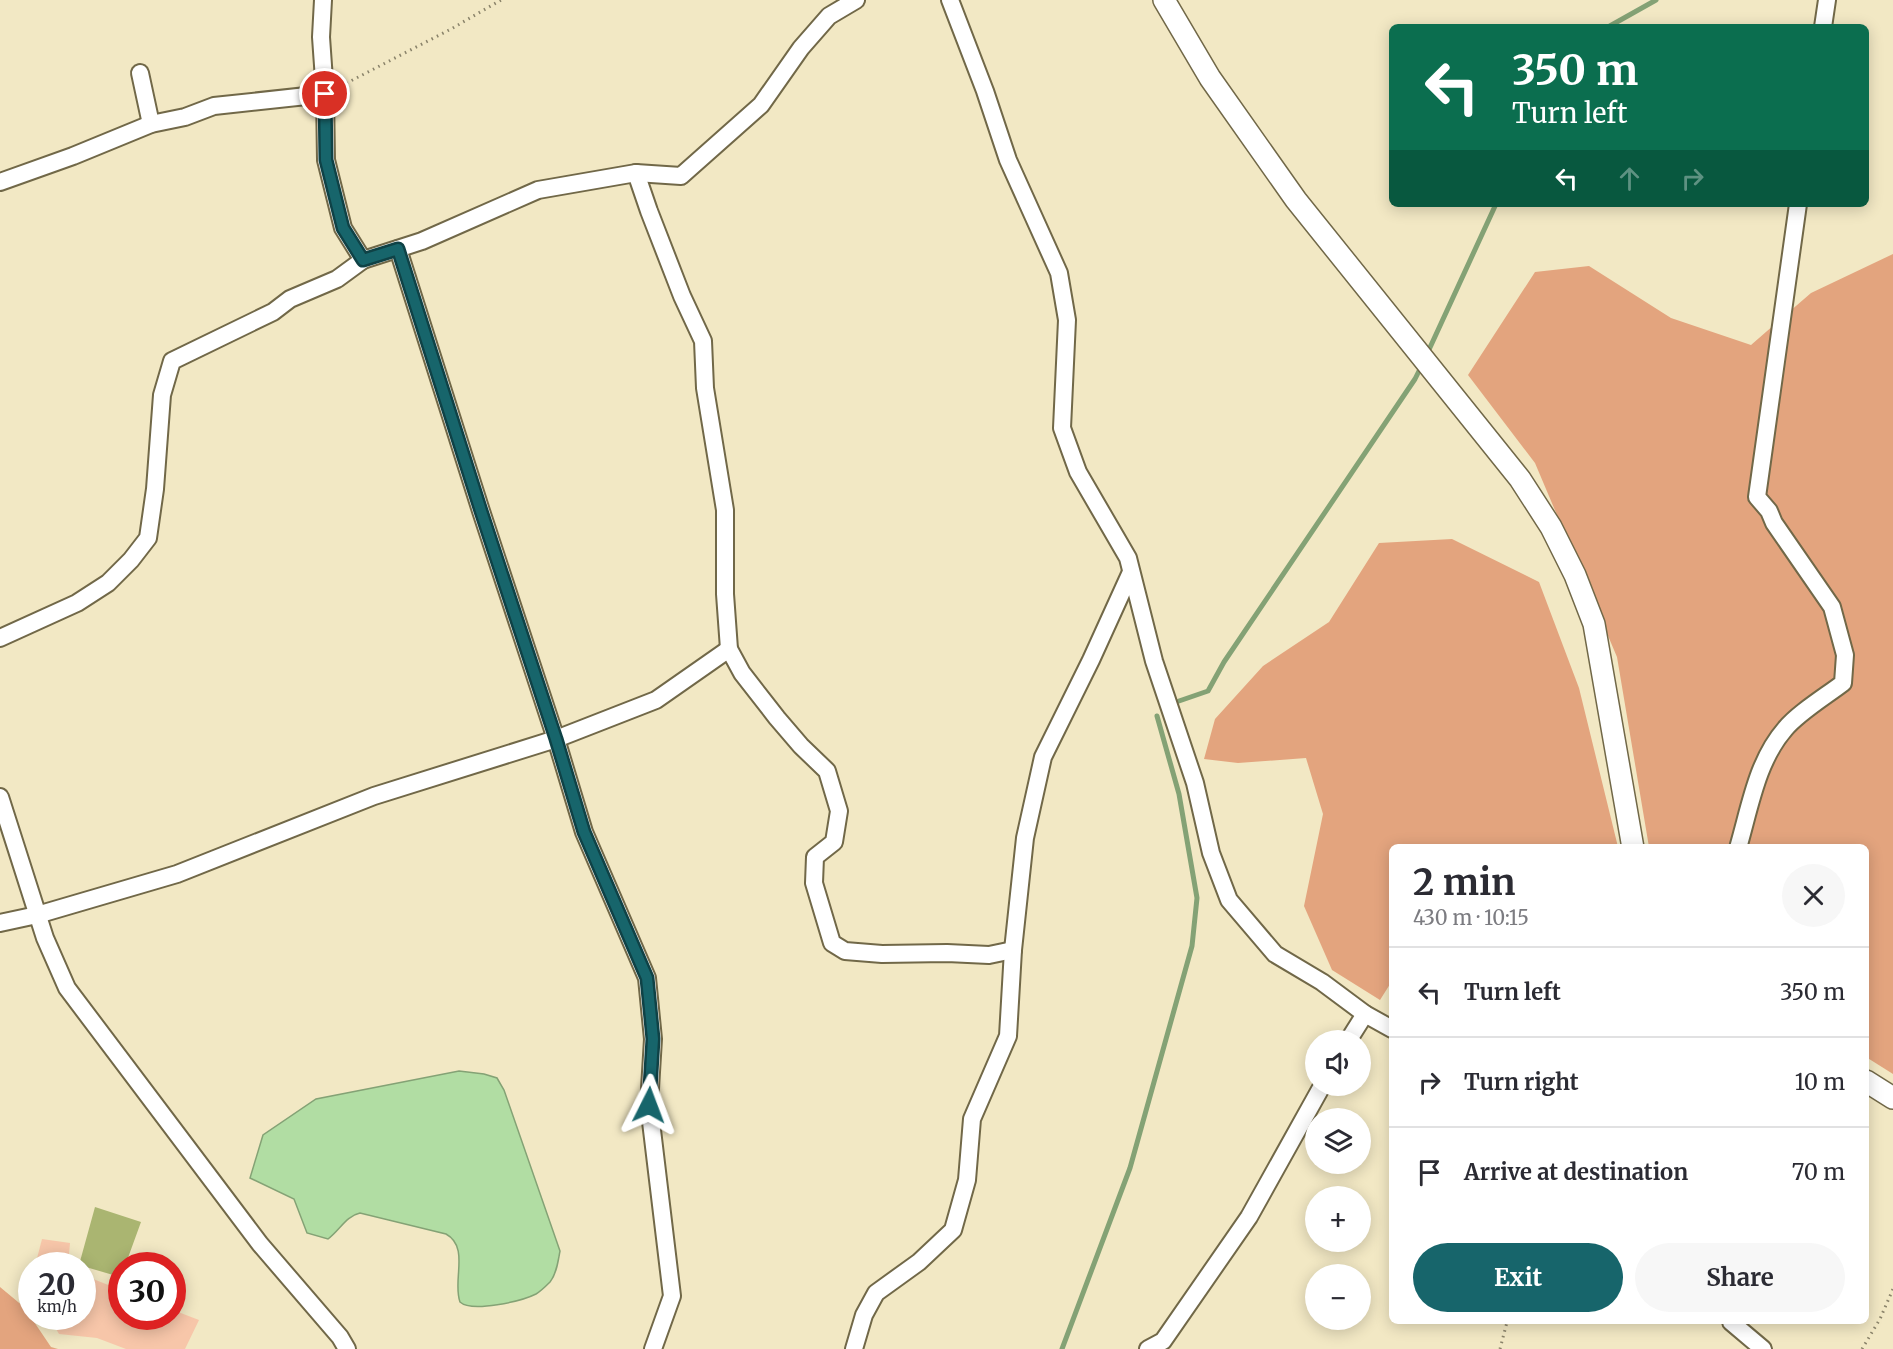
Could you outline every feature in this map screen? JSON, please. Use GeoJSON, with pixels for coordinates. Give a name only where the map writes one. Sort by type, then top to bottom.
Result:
{"type":"FeatureCollection","features":[{"type":"Feature","properties":{"kind":"street"},"geometry":{"type":"LineString","coordinates":[[322,0],[321,37],[326,160],[343,228],[363,260]]}},
{"type":"Feature","properties":{"kind":"street"},"geometry":{"type":"LineString","coordinates":[[0,638],[76,603],[108,583],[131,560],[148,538],[156,489],[162,395],[172,361],[273,312],[290,299],[337,279],[363,260],[422,241],[538,190],[636,172],[681,176],[761,105],[801,48],[829,16],[855,0]]}},
{"type":"Feature","properties":{"kind":"street"},"geometry":{"type":"LineString","coordinates":[[950,0],[985,91],[1008,160],[1059,273],[1067,320],[1062,428],[1078,472],[1128,558],[1154,661],[1195,783],[1211,853],[1228,900],[1275,954],[1322,982],[1365,1014],[1389,1027]]}},
{"type":"Feature","properties":{"kind":"street"},"geometry":{"type":"LineString","coordinates":[[1164,0],[1210,78],[1296,200],[1520,479],[1551,527],[1575,575],[1594,624],[1632,844]]}},
{"type":"Feature","properties":{"kind":"street"},"geometry":{"type":"LineString","coordinates":[[1823,24],[1827,0]]}},
{"type":"Feature","properties":{"kind":"street"},"geometry":{"type":"LineString","coordinates":[[140,74],[151,124]]}},
{"type":"Feature","properties":{"kind":"street"},"geometry":{"type":"LineString","coordinates":[[0,182],[73,156],[151,124],[185,117],[214,106],[325,94]]}},
{"type":"Feature","properties":{"kind":"street"},"geometry":{"type":"LineString","coordinates":[[636,172],[649,212],[703,341],[705,388],[725,510],[725,594],[729,649],[742,673],[777,718],[827,771],[839,811],[834,842],[815,858],[814,883],[832,943],[845,951],[882,954],[989,955],[1013,950]]}},
{"type":"Feature","properties":{"kind":"street"},"geometry":{"type":"LineString","coordinates":[[1739,844],[1762,766],[1771,746],[1786,726],[1843,683],[1845,655],[1832,607],[1774,523],[1769,511],[1757,497],[1798,207]]}},
{"type":"Feature","properties":{"kind":"street"},"geometry":{"type":"LineString","coordinates":[[398,249],[584,832],[647,978],[653,1039],[649,1105],[672,1296],[653,1349]]}},
{"type":"Feature","properties":{"kind":"street"},"geometry":{"type":"LineString","coordinates":[[854,1349],[864,1315],[876,1293],[919,1262],[953,1230],[967,1180],[972,1119],[1008,1036],[1013,950],[1025,838],[1043,757],[1131,572]]}},
{"type":"Feature","properties":{"kind":"street"},"geometry":{"type":"LineString","coordinates":[[0,923],[38,915],[177,874],[374,796],[556,739],[656,700],[729,649]]}},
{"type":"Feature","properties":{"kind":"street"},"geometry":{"type":"LineString","coordinates":[[0,797],[38,915],[67,988],[260,1244],[340,1337],[347,1349]]}},
{"type":"Feature","properties":{"kind":"street"},"geometry":{"type":"LineString","coordinates":[[1355,1030],[1365,1014]]}},
{"type":"Feature","properties":{"kind":"street"},"geometry":{"type":"LineString","coordinates":[[1869,1083],[1893,1098]]}},
{"type":"Feature","properties":{"kind":"street"},"geometry":{"type":"LineString","coordinates":[[1148,1349],[1163,1341],[1250,1217],[1317,1096]]}},
{"type":"Feature","properties":{"kind":"street"},"geometry":{"type":"LineString","coordinates":[[1733,1324],[1763,1349]]}},
{"type":"Feature","properties":{"kind":"path"},"geometry":{"type":"LineString","coordinates":[[325,94],[451,29],[501,0]]}},
{"type":"Feature","properties":{"kind":"path"},"geometry":{"type":"LineString","coordinates":[[1862,1349],[1893,1289]]}},
{"type":"Feature","properties":{"kind":"path"},"geometry":{"type":"LineString","coordinates":[[1500,1349],[1506,1324]]}},
{"type":"Feature","properties":{"kind":"shaded area"},"geometry":{"type":"Polygon","coordinates":[[[1893,254],[1893,1074],[1869,1059],[1869,844],[1648,844],[1617,657],[1535,463],[1468,375],[1535,272],[1589,266],[1671,318],[1751,345],[1811,293],[1893,254]]]}},
{"type":"Feature","properties":{"kind":"shaded area"},"geometry":{"type":"Polygon","coordinates":[[[1452,539],[1539,582],[1579,688],[1617,844],[1389,844],[1389,986],[1380,1000],[1332,970],[1304,906],[1323,814],[1306,758],[1238,763],[1204,759],[1215,719],[1263,666],[1329,622],[1379,543],[1452,539]]]}},
{"type":"Feature","properties":{"kind":"shaded area"},"geometry":{"type":"Polygon","coordinates":[[[459,1071],[497,1078],[504,1090],[560,1251],[557,1267],[550,1282],[536,1294],[509,1303],[475,1306],[460,1302],[458,1294],[459,1256],[453,1240],[446,1234],[360,1213],[347,1220],[328,1239],[307,1233],[294,1199],[250,1178],[263,1135],[316,1099],[459,1071]]]}},
{"type":"Feature","properties":{"kind":"shaded area"},"geometry":{"type":"Polygon","coordinates":[[[42,1239],[70,1243],[69,1252],[39,1252],[42,1239]]]}},
{"type":"Feature","properties":{"kind":"shaded area"},"geometry":{"type":"Polygon","coordinates":[[[96,1280],[108,1285],[108,1330],[186,1330],[186,1315],[199,1320],[185,1349],[126,1349],[97,1338],[59,1334],[57,1330],[96,1330],[96,1280]]]}},
{"type":"Feature","properties":{"kind":"shaded area"},"geometry":{"type":"Polygon","coordinates":[[[0,1287],[18,1302],[18,1330],[40,1330],[51,1347],[58,1349],[0,1349],[0,1287]]]}},
{"type":"Feature","properties":{"kind":"building"},"geometry":{"type":"Polygon","coordinates":[[[95,1207],[141,1222],[130,1252],[108,1252],[108,1273],[96,1270],[96,1252],[83,1252],[95,1207]]]}},
{"type":"Feature","properties":{"kind":"waterway"},"geometry":{"type":"LineString","coordinates":[[1613,24],[1656,0]]}},
{"type":"Feature","properties":{"kind":"waterway"},"geometry":{"type":"LineString","coordinates":[[1427,354],[1495,207]]}},
{"type":"Feature","properties":{"kind":"waterway"},"geometry":{"type":"LineString","coordinates":[[1179,701],[1208,691],[1224,662],[1415,379],[1422,365]]}},
{"type":"Feature","properties":{"kind":"waterway"},"geometry":{"type":"LineString","coordinates":[[1062,1349],[1130,1168],[1192,946],[1197,898],[1179,794],[1157,716]]}},
{"type":"Feature","properties":{"kind":"route"},"geometry":{"type":"LineString","coordinates":[[325,94],[326,160],[343,228],[363,260],[398,249],[584,832],[647,978],[653,1039],[649,1105]]}}]}
